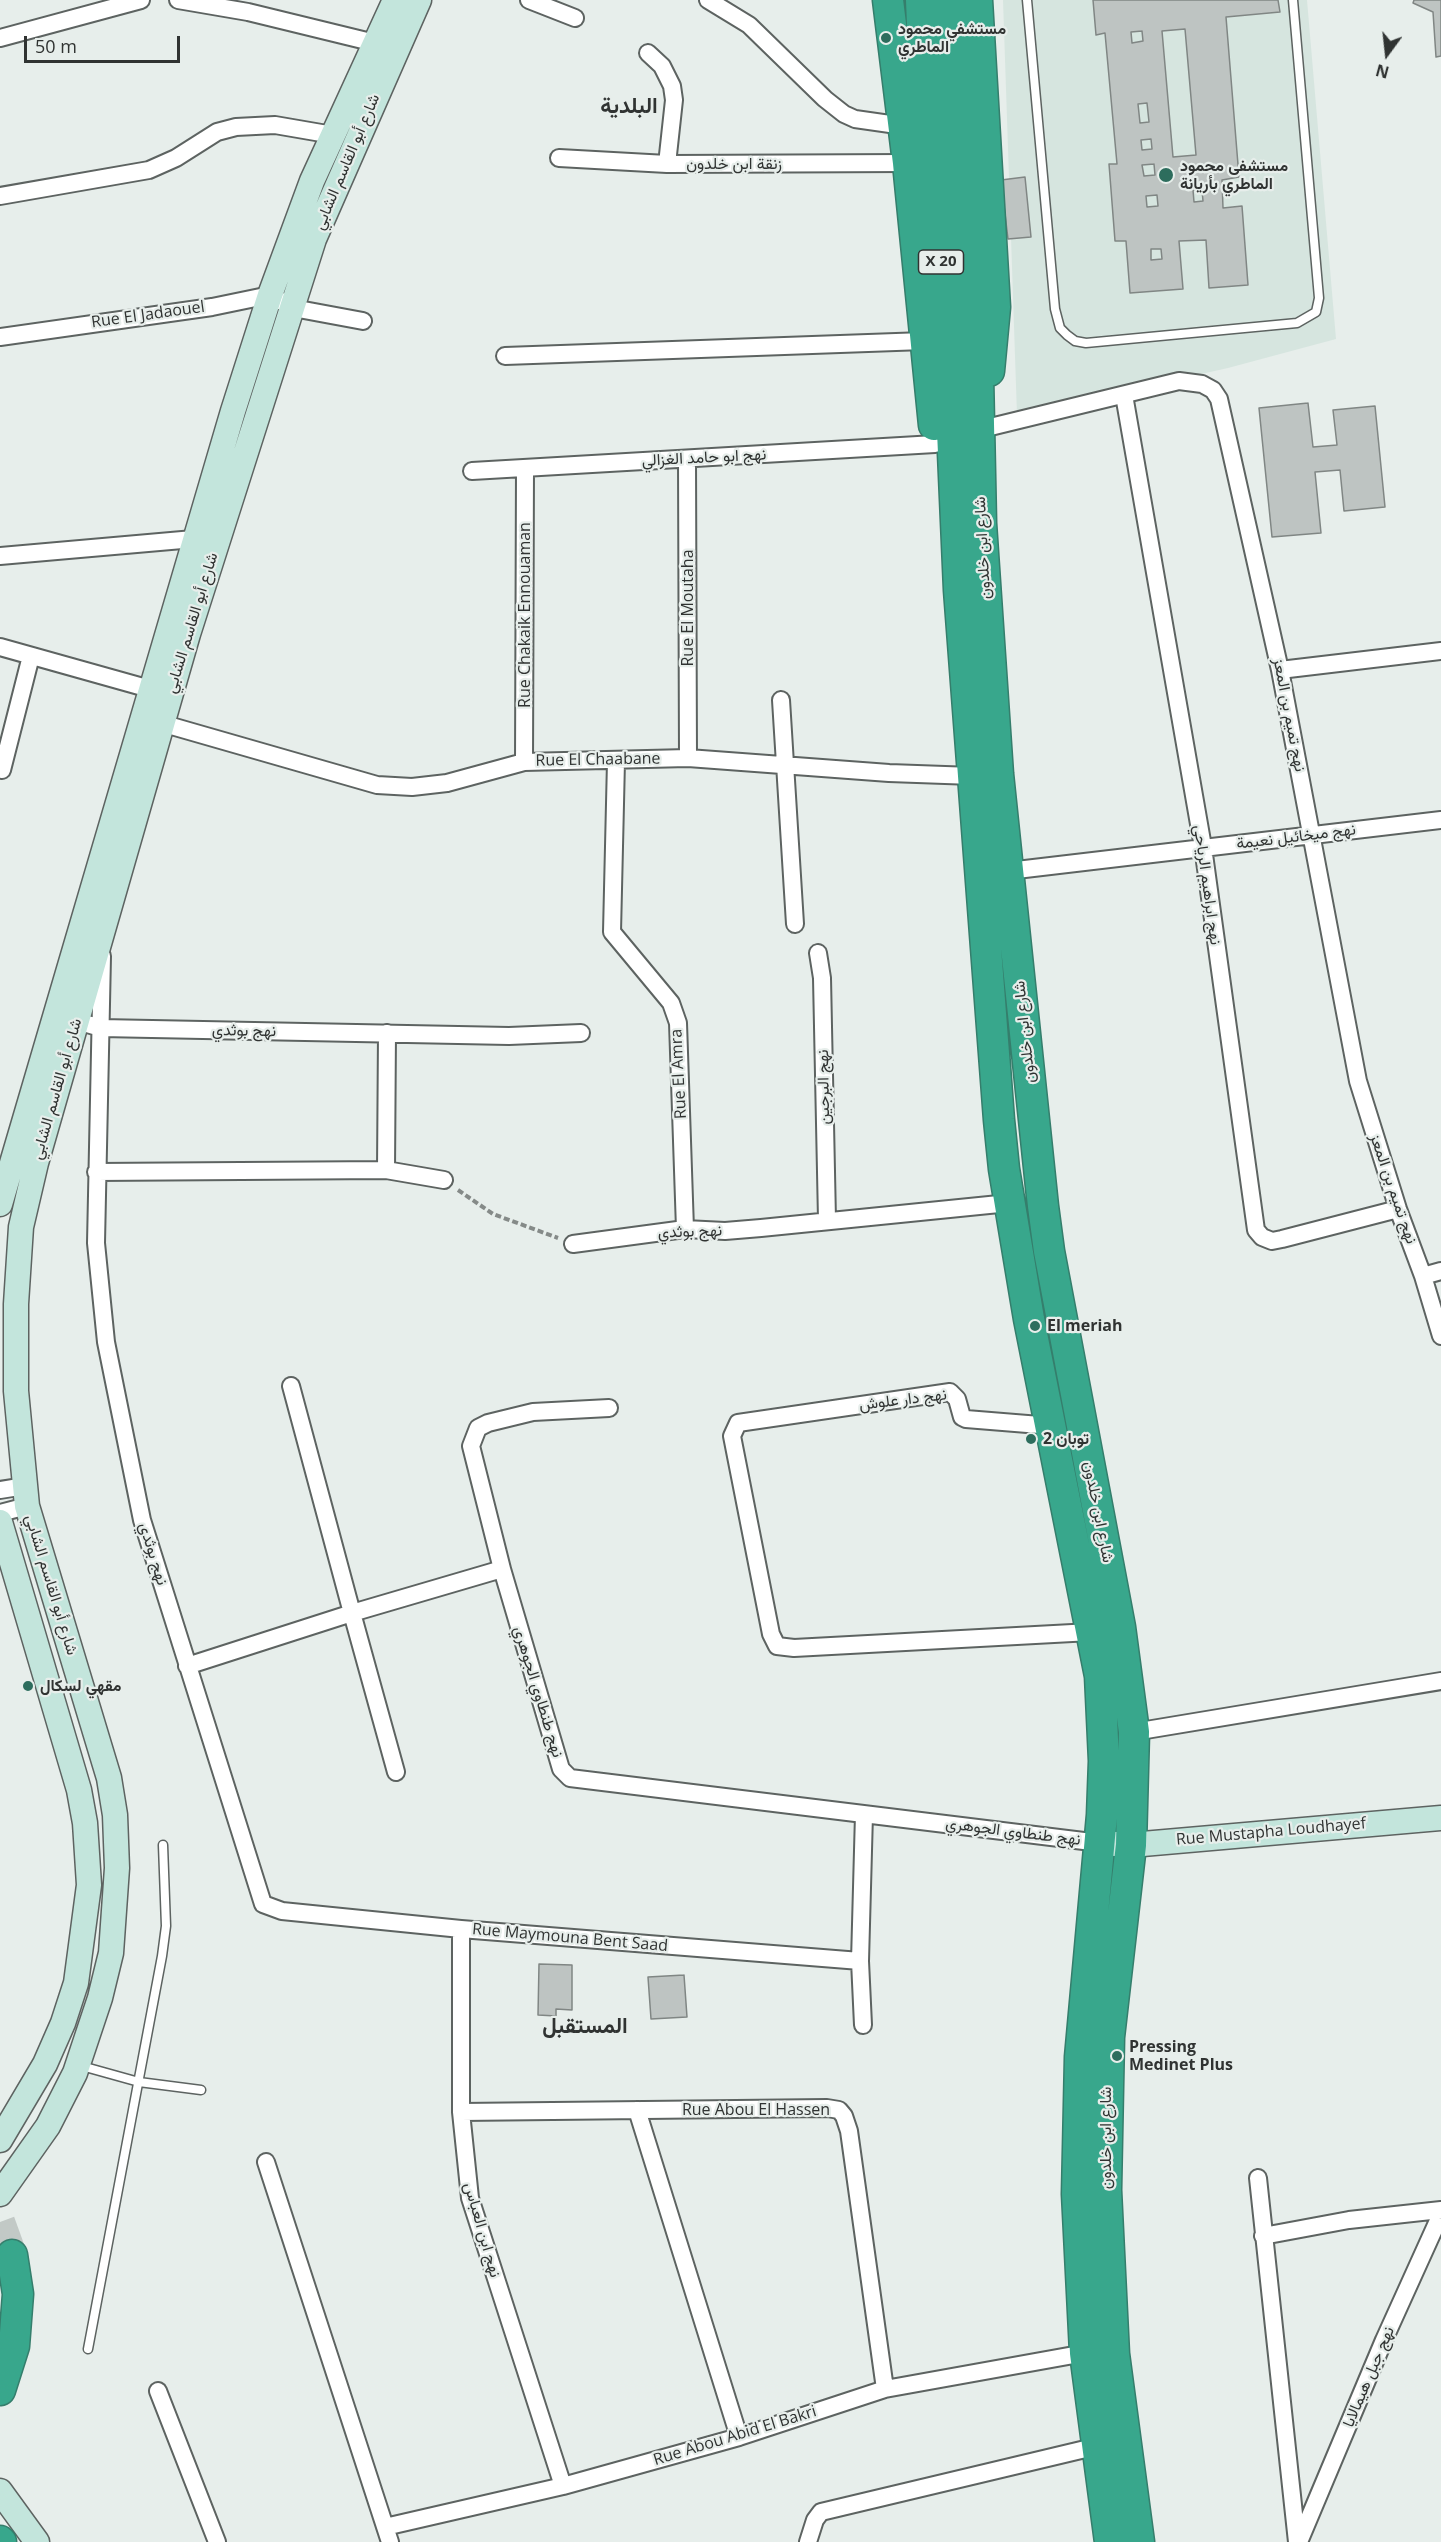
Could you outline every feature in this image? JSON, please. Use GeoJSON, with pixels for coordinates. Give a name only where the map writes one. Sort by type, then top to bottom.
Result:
{"type":"FeatureCollection","features":[{"type":"Feature","properties":{"kind":"highway"},"geometry":{"type":"LineString","coordinates":[[888,0],[908,163],[935,444],[956,524]]}},
{"type":"Feature","properties":{"kind":"highway","name":"X 20"},"geometry":{"type":"LineString","coordinates":[[921,0],[925,95],[950,385],[956,524]]}},
{"type":"Feature","properties":{"kind":"highway","name":"X 20"},"geometry":{"type":"LineString","coordinates":[[947,0],[978,421]]}},
{"type":"Feature","properties":{"kind":"highway"},"geometry":{"type":"LineString","coordinates":[[977,0],[995,307],[990,366],[978,421]]}},
{"type":"Feature","properties":{"kind":"highway","name":"شارع ابن خلدون"},"geometry":{"type":"LineString","coordinates":[[978,421],[990,661],[1008,871],[1049,1251],[1120,1627],[1134,1732],[1131,1845],[1108,2037],[1106,2190],[1114,2354],[1139,2542]]}},
{"type":"Feature","properties":{"kind":"highway","name":"شارع ابن خلدون"},"geometry":{"type":"LineString","coordinates":[[956,524],[999,1119],[1029,1319],[1100,1676],[1104,1761],[1100,1842],[1080,2067],[1077,2194],[1086,2353],[1110,2542]]}},
{"type":"Feature","properties":{"kind":"highway"},"geometry":{"type":"LineString","coordinates":[[0,2390],[14,2346],[18,2294],[12,2255]]}},
{"type":"Feature","properties":{"kind":"street"},"geometry":{"type":"LineString","coordinates":[[0,38],[141,0]]}},
{"type":"Feature","properties":{"kind":"street"},"geometry":{"type":"LineString","coordinates":[[178,0],[248,12],[375,43]]}},
{"type":"Feature","properties":{"kind":"street","name":"شارع أبو القاسم الشابي"},"geometry":{"type":"LineString","coordinates":[[0,1204],[65,1018],[102,930],[161,723],[206,538],[270,295],[309,190],[395,0]]}},
{"type":"Feature","properties":{"kind":"street","name":"شارع أبو القاسم الشابي"},"geometry":{"type":"LineString","coordinates":[[0,2194],[48,2126],[78,2065],[100,1998],[111,1953],[117,1868],[115,1815],[109,1778],[26,1496],[16,1391],[16,1304],[21,1227],[65,1018],[150,689],[293,309],[324,214],[419,0]]}},
{"type":"Feature","properties":{"kind":"street"},"geometry":{"type":"LineString","coordinates":[[529,0],[575,18]]}},
{"type":"Feature","properties":{"kind":"street"},"geometry":{"type":"LineString","coordinates":[[716,2],[749,25],[825,99],[844,114],[855,119],[904,126]]}},
{"type":"Feature","properties":{"kind":"street"},"geometry":{"type":"LineString","coordinates":[[648,53],[662,66],[672,86],[674,99],[667,164]]}},
{"type":"Feature","properties":{"kind":"street"},"geometry":{"type":"LineString","coordinates":[[0,196],[149,170],[176,158],[217,132],[236,127],[256,124],[275,125],[333,135]]}},
{"type":"Feature","properties":{"kind":"street","name":"زنقة ابن خلدون"},"geometry":{"type":"LineString","coordinates":[[559,158],[667,164],[908,163]]}},
{"type":"Feature","properties":{"kind":"street"},"geometry":{"type":"LineString","coordinates":[[270,295],[293,309],[363,321]]}},
{"type":"Feature","properties":{"kind":"street","name":"Rue El Jadaouel"},"geometry":{"type":"LineString","coordinates":[[0,337],[212,307],[270,295]]}},
{"type":"Feature","properties":{"kind":"street"},"geometry":{"type":"LineString","coordinates":[[505,356],[924,341]]}},
{"type":"Feature","properties":{"kind":"street","name":"نهج تميم بن المعز"},"geometry":{"type":"LineString","coordinates":[[978,421],[1124,395],[1179,381],[1191,381],[1213,390],[1219,399],[1280,670],[1358,1081],[1441,1336]]}},
{"type":"Feature","properties":{"kind":"street","name":"نهج ابراهيم الرياحي"},"geometry":{"type":"LineString","coordinates":[[1124,395],[1203,848],[1256,1230],[1262,1238],[1272,1241],[1398,1209]]}},
{"type":"Feature","properties":{"kind":"street","name":"نهج ابو حامد الغزالي"},"geometry":{"type":"LineString","coordinates":[[472,471],[935,444]]}},
{"type":"Feature","properties":{"kind":"street","name":"Rue El Moutaha"},"geometry":{"type":"LineString","coordinates":[[687,459],[688,758]]}},
{"type":"Feature","properties":{"kind":"street","name":"Rue Chakaik Ennouaman"},"geometry":{"type":"LineString","coordinates":[[525,469],[525,762]]}},
{"type":"Feature","properties":{"kind":"street"},"geometry":{"type":"LineString","coordinates":[[0,556],[206,538]]}},
{"type":"Feature","properties":{"kind":"street"},"geometry":{"type":"LineString","coordinates":[[0,647],[150,689]]}},
{"type":"Feature","properties":{"kind":"street"},"geometry":{"type":"LineString","coordinates":[[1280,670],[1441,651]]}},
{"type":"Feature","properties":{"kind":"street"},"geometry":{"type":"LineString","coordinates":[[3,770],[31,656]]}},
{"type":"Feature","properties":{"kind":"street"},"geometry":{"type":"LineString","coordinates":[[781,700],[795,924]]}},
{"type":"Feature","properties":{"kind":"street","name":"Rue El Chaabane"},"geometry":{"type":"LineString","coordinates":[[161,723],[377,784],[412,787],[447,783],[525,762],[688,758],[784,766],[973,776]]}},
{"type":"Feature","properties":{"kind":"street","name":"Rue El Amra"},"geometry":{"type":"LineString","coordinates":[[616,761],[612,932],[671,1002],[678,1023],[685,1229]]}},
{"type":"Feature","properties":{"kind":"street","name":"نهج ميخائيل نعيمة"},"geometry":{"type":"LineString","coordinates":[[1008,871],[1441,820]]}},
{"type":"Feature","properties":{"kind":"street","name":"نهج بوثدي"},"geometry":{"type":"LineString","coordinates":[[102,930],[96,1243],[106,1342],[142,1520],[187,1666],[263,1904],[267,1908],[282,1911]]}},
{"type":"Feature","properties":{"kind":"street","name":"نهج البرجين"},"geometry":{"type":"LineString","coordinates":[[818,953],[822,978],[826,1220]]}},
{"type":"Feature","properties":{"kind":"street","name":"نهج بوثدي"},"geometry":{"type":"LineString","coordinates":[[65,1018],[101,1028],[509,1036],[581,1033]]}},
{"type":"Feature","properties":{"kind":"street"},"geometry":{"type":"LineString","coordinates":[[386,1170],[387,1033]]}},
{"type":"Feature","properties":{"kind":"street"},"geometry":{"type":"LineString","coordinates":[[96,1173],[386,1170],[444,1180]]}},
{"type":"Feature","properties":{"kind":"street","name":"نهج بوثدي"},"geometry":{"type":"LineString","coordinates":[[573,1244],[685,1229],[725,1231],[1010,1203]]}},
{"type":"Feature","properties":{"kind":"street"},"geometry":{"type":"LineString","coordinates":[[1423,1276],[1441,1271]]}},
{"type":"Feature","properties":{"kind":"street"},"geometry":{"type":"LineString","coordinates":[[291,1386],[396,1772]]}},
{"type":"Feature","properties":{"kind":"street","name":"نهج دار علوش"},"geometry":{"type":"LineString","coordinates":[[1052,1426],[966,1419],[962,1417],[957,1399],[951,1392],[738,1423],[732,1436],[771,1634],[777,1646],[794,1648],[1091,1632]]}},
{"type":"Feature","properties":{"kind":"street"},"geometry":{"type":"LineString","coordinates":[[187,1666],[352,1613],[502,1569],[471,1446],[478,1428],[488,1423],[532,1412],[609,1408]]}},
{"type":"Feature","properties":{"kind":"street"},"geometry":{"type":"LineString","coordinates":[[0,1490],[26,1496]]}},
{"type":"Feature","properties":{"kind":"street"},"geometry":{"type":"LineString","coordinates":[[0,1514],[26,1496]]}},
{"type":"Feature","properties":{"kind":"street","name":"شارع أبو القاسم الشابي"},"geometry":{"type":"LineString","coordinates":[[0,1522],[79,1790],[85,1823],[89,1885],[76,1983],[63,2023],[45,2064],[0,2140]]}},
{"type":"Feature","properties":{"kind":"street","name":"نهج طنطاوي الجوهري"},"geometry":{"type":"LineString","coordinates":[[502,1569],[565,1776],[578,1781],[1100,1842]]}},
{"type":"Feature","properties":{"kind":"street"},"geometry":{"type":"LineString","coordinates":[[1134,1732],[1441,1681]]}},
{"type":"Feature","properties":{"kind":"street"},"geometry":{"type":"LineString","coordinates":[[863,2025],[860,1961],[864,1814]]}},
{"type":"Feature","properties":{"kind":"street","name":"Rue Mustapha Loudhayef"},"geometry":{"type":"LineString","coordinates":[[1100,1842],[1131,1845],[1441,1818]]}},
{"type":"Feature","properties":{"kind":"street","name":"Rue Maymouna Bent Saad"},"geometry":{"type":"LineString","coordinates":[[282,1911],[461,1929],[860,1961]]}},
{"type":"Feature","properties":{"kind":"street","name":"نهج ابن العباس"},"geometry":{"type":"LineString","coordinates":[[461,1929],[461,2112],[470,2198],[563,2486]]}},
{"type":"Feature","properties":{"kind":"street","name":"Rue Abou El Hassen"},"geometry":{"type":"LineString","coordinates":[[461,2112],[827,2108],[839,2110],[844,2116],[849,2131],[885,2389]]}},
{"type":"Feature","properties":{"kind":"street"},"geometry":{"type":"LineString","coordinates":[[637,2110],[739,2437]]}},
{"type":"Feature","properties":{"kind":"street"},"geometry":{"type":"LineString","coordinates":[[266,2162],[388,2535]]}},
{"type":"Feature","properties":{"kind":"street"},"geometry":{"type":"LineString","coordinates":[[1258,2178],[1298,2542]]}},
{"type":"Feature","properties":{"kind":"street"},"geometry":{"type":"LineString","coordinates":[[1263,2236],[1348,2220],[1441,2212]]}},
{"type":"Feature","properties":{"kind":"street","name":"نهج جبل هيمالايا"},"geometry":{"type":"LineString","coordinates":[[1298,2542],[1441,2212]]}},
{"type":"Feature","properties":{"kind":"street","name":"Rue Abou Abid El Bakri"},"geometry":{"type":"LineString","coordinates":[[388,2535],[739,2437],[885,2389],[1086,2353]]}},
{"type":"Feature","properties":{"kind":"street"},"geometry":{"type":"LineString","coordinates":[[158,2391],[217,2542]]}},
{"type":"Feature","properties":{"kind":"street"},"geometry":{"type":"LineString","coordinates":[[808,2542],[815,2520],[821,2512],[1098,2446]]}},
{"type":"Feature","properties":{"kind":"street"},"geometry":{"type":"LineString","coordinates":[[0,2491],[37,2542]]}},
{"type":"Feature","properties":{"kind":"lane"},"geometry":{"type":"LineString","coordinates":[[1027,0],[1055,309],[1060,328],[1075,341],[1086,343],[1297,323],[1316,312],[1319,298],[1293,0]]}},
{"type":"Feature","properties":{"kind":"lane"},"geometry":{"type":"LineString","coordinates":[[88,2349],[166,1926],[163,1845]]}},
{"type":"Feature","properties":{"kind":"lane"},"geometry":{"type":"LineString","coordinates":[[78,2065],[139,2082],[201,2090]]}},
{"type":"Feature","properties":{"kind":"path"},"geometry":{"type":"LineString","coordinates":[[444,1180],[493,1214],[573,1244]]}},
{"type":"Feature","properties":{"kind":"shaded area","name":"مستشفى محمود الماطري بأريانة"},"geometry":{"type":"Polygon","coordinates":[[[1003,0],[1307,0],[1336,339],[1228,368],[1017,415],[1003,0]]]}},
{"type":"Feature","properties":{"kind":"building"},"geometry":{"type":"Polygon","coordinates":[[[1093,0],[1278,0],[1280,12],[1226,17],[1239,177],[1222,180],[1223,208],[1242,206],[1248,285],[1209,288],[1206,240],[1179,241],[1183,289],[1130,293],[1126,241],[1115,241],[1109,164],[1117,164],[1105,33],[1096,35],[1093,0]],[[1185,29],[1162,31],[1173,157],[1196,155],[1185,29]],[[1142,31],[1131,32],[1132,43],[1143,41],[1142,31]],[[1147,103],[1138,104],[1140,123],[1149,122],[1147,103]],[[1151,139],[1141,140],[1142,150],[1152,149],[1151,139]],[[1154,164],[1142,165],[1144,176],[1155,175],[1154,164]],[[1193,190],[1194,202],[1203,201],[1202,190],[1193,190]],[[1157,195],[1146,196],[1147,207],[1158,206],[1157,195]],[[1151,249],[1151,260],[1162,259],[1161,249],[1151,249]]]}},
{"type":"Feature","properties":{"kind":"building"},"geometry":{"type":"Polygon","coordinates":[[[1414,0],[1441,0],[1441,56],[1436,57],[1433,12],[1413,3],[1414,0]]]}},
{"type":"Feature","properties":{"kind":"building"},"geometry":{"type":"Polygon","coordinates":[[[1025,177],[1031,237],[1008,239],[1001,180],[1025,177]]]}},
{"type":"Feature","properties":{"kind":"building"},"geometry":{"type":"Polygon","coordinates":[[[1308,403],[1313,447],[1337,445],[1333,410],[1375,406],[1385,507],[1344,511],[1340,470],[1315,472],[1321,533],[1272,537],[1259,408],[1308,403]]]}},
{"type":"Feature","properties":{"kind":"building"},"geometry":{"type":"Polygon","coordinates":[[[539,1964],[572,1965],[572,2010],[556,2009],[556,2016],[538,2015],[539,1964]]]}},
{"type":"Feature","properties":{"kind":"building"},"geometry":{"type":"Polygon","coordinates":[[[684,1975],[687,2017],[651,2019],[648,1977],[684,1975]]]}},
{"type":"Feature","properties":{"kind":"tunnel"},"geometry":{"type":"LineString","coordinates":[[0,2222],[12,2255]]}},
{"type":"Feature","properties":{"kind":"place","name":"مستشفي محمود الماطري"},"geometry":{"type":"Point","coordinates":[886,38]}},
{"type":"Feature","properties":{"kind":"place","name":"مستشفى محمود الماطري بأريانة"},"geometry":{"type":"Point","coordinates":[1166,175]}},
{"type":"Feature","properties":{"kind":"place","name":"El meriah"},"geometry":{"type":"Point","coordinates":[1035,1326]}},
{"type":"Feature","properties":{"kind":"place","name":"توبان 2"},"geometry":{"type":"Point","coordinates":[1031,1439]}},
{"type":"Feature","properties":{"kind":"place","name":"مقهي لسكال"},"geometry":{"type":"Point","coordinates":[28,1686]}},
{"type":"Feature","properties":{"kind":"place","name":"Pressing Medinet Plus"},"geometry":{"type":"Point","coordinates":[1117,2056]}},
{"type":"Feature","properties":{"kind":"district","name":"البلدية"},"geometry":{"type":"Point","coordinates":[629,107]}},
{"type":"Feature","properties":{"kind":"district","name":"المستقبل"},"geometry":{"type":"Point","coordinates":[585,2027]}}]}
